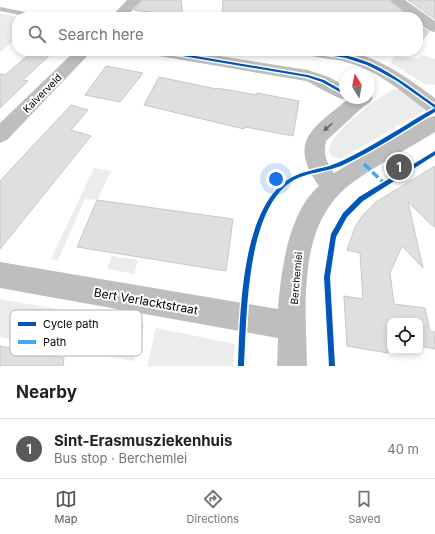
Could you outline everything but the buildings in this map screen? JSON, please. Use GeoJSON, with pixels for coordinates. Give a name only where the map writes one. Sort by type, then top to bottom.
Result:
{"type":"FeatureCollection","features":[{"type":"Feature","properties":{"kind":"street"},"geometry":{"type":"LineString","coordinates":[[123,12],[135,0]]}},
{"type":"Feature","properties":{"kind":"street"},"geometry":{"type":"LineString","coordinates":[[381,0],[397,12]]}},
{"type":"Feature","properties":{"kind":"street"},"geometry":{"type":"LineString","coordinates":[[396,0],[413,12]]}},
{"type":"Feature","properties":{"kind":"street"},"geometry":{"type":"LineString","coordinates":[[423,19],[435,28]]}},
{"type":"Feature","properties":{"kind":"street"},"geometry":{"type":"LineString","coordinates":[[423,32],[435,41]]}},
{"type":"Feature","properties":{"kind":"street","name":"Kalverveld"},"geometry":{"type":"LineString","coordinates":[[0,135],[79,56]]}},
{"type":"Feature","properties":{"kind":"street"},"geometry":{"type":"LineString","coordinates":[[189,56],[308,76],[339,89]]}},
{"type":"Feature","properties":{"kind":"street"},"geometry":{"type":"LineString","coordinates":[[337,56],[360,60],[397,80],[435,107]]}},
{"type":"Feature","properties":{"kind":"street"},"geometry":{"type":"LineString","coordinates":[[375,89],[397,80]]}},
{"type":"Feature","properties":{"kind":"street"},"geometry":{"type":"LineString","coordinates":[[332,186],[320,171],[313,146],[320,134],[350,104]]}},
{"type":"Feature","properties":{"kind":"street","name":"Berchemlei"},"geometry":{"type":"LineString","coordinates":[[292,366],[294,280],[301,238],[316,205],[332,186],[364,164],[431,127]]}},
{"type":"Feature","properties":{"kind":"street","name":"Bert Verlacktstraat"},"geometry":{"type":"LineString","coordinates":[[0,275],[293,326]]}},
{"type":"Feature","properties":{"kind":"lane"},"geometry":{"type":"LineString","coordinates":[[0,9],[15,12]]}},
{"type":"Feature","properties":{"kind":"shaded area"},"geometry":{"type":"Polygon","coordinates":[[[0,13],[12,16],[12,42],[0,52],[0,13]]]}},
{"type":"Feature","properties":{"kind":"shaded area"},"geometry":{"type":"Polygon","coordinates":[[[423,55],[435,59],[435,85],[424,84],[390,62],[396,56],[418,59],[423,55]]]}},
{"type":"Feature","properties":{"kind":"shaded area"},"geometry":{"type":"Polygon","coordinates":[[[394,89],[399,89],[424,108],[424,111],[340,159],[330,154],[330,146],[336,136],[361,112],[371,104],[375,104],[375,101],[394,89]]]}},
{"type":"Feature","properties":{"kind":"shaded area"},"geometry":{"type":"Polygon","coordinates":[[[94,168],[111,171],[97,200],[85,199],[58,260],[51,259],[94,168]]]}},
{"type":"Feature","properties":{"kind":"shaded area"},"geometry":{"type":"Polygon","coordinates":[[[112,256],[138,260],[134,274],[107,269],[112,256]]]}},
{"type":"Feature","properties":{"kind":"shaded area"},"geometry":{"type":"Polygon","coordinates":[[[0,299],[61,310],[10,310],[10,339],[0,337],[0,299]]]}},
{"type":"Feature","properties":{"kind":"shaded area"},"geometry":{"type":"Polygon","coordinates":[[[156,328],[235,344],[233,366],[147,366],[156,328]]]}},
{"type":"Feature","properties":{"kind":"shaded area"},"geometry":{"type":"Polygon","coordinates":[[[106,356],[135,356],[134,361],[106,356]]]}},
{"type":"Feature","properties":{"kind":"marked path"},"geometry":{"type":"LineString","coordinates":[[364,164],[384,183]]}},
{"type":"Feature","properties":{"kind":"cycle path"},"geometry":{"type":"LineString","coordinates":[[189,56],[308,76],[323,81],[339,90]]}},
{"type":"Feature","properties":{"kind":"cycle path"},"geometry":{"type":"LineString","coordinates":[[340,56],[358,60],[378,69],[398,80],[435,107]]}},
{"type":"Feature","properties":{"kind":"cycle path"},"geometry":{"type":"LineString","coordinates":[[241,366],[245,295],[249,268],[254,242],[262,218],[272,198],[286,183],[292,179],[340,164],[376,145],[435,110]]}},
{"type":"Feature","properties":{"kind":"cycle path"},"geometry":{"type":"LineString","coordinates":[[332,366],[327,277],[333,236],[345,215],[361,199],[435,153]]}},
{"type":"Feature","properties":{"kind":"place","name":"Sint-Erasmusziekenhuis"},"geometry":{"type":"Point","coordinates":[399,167]}}]}
